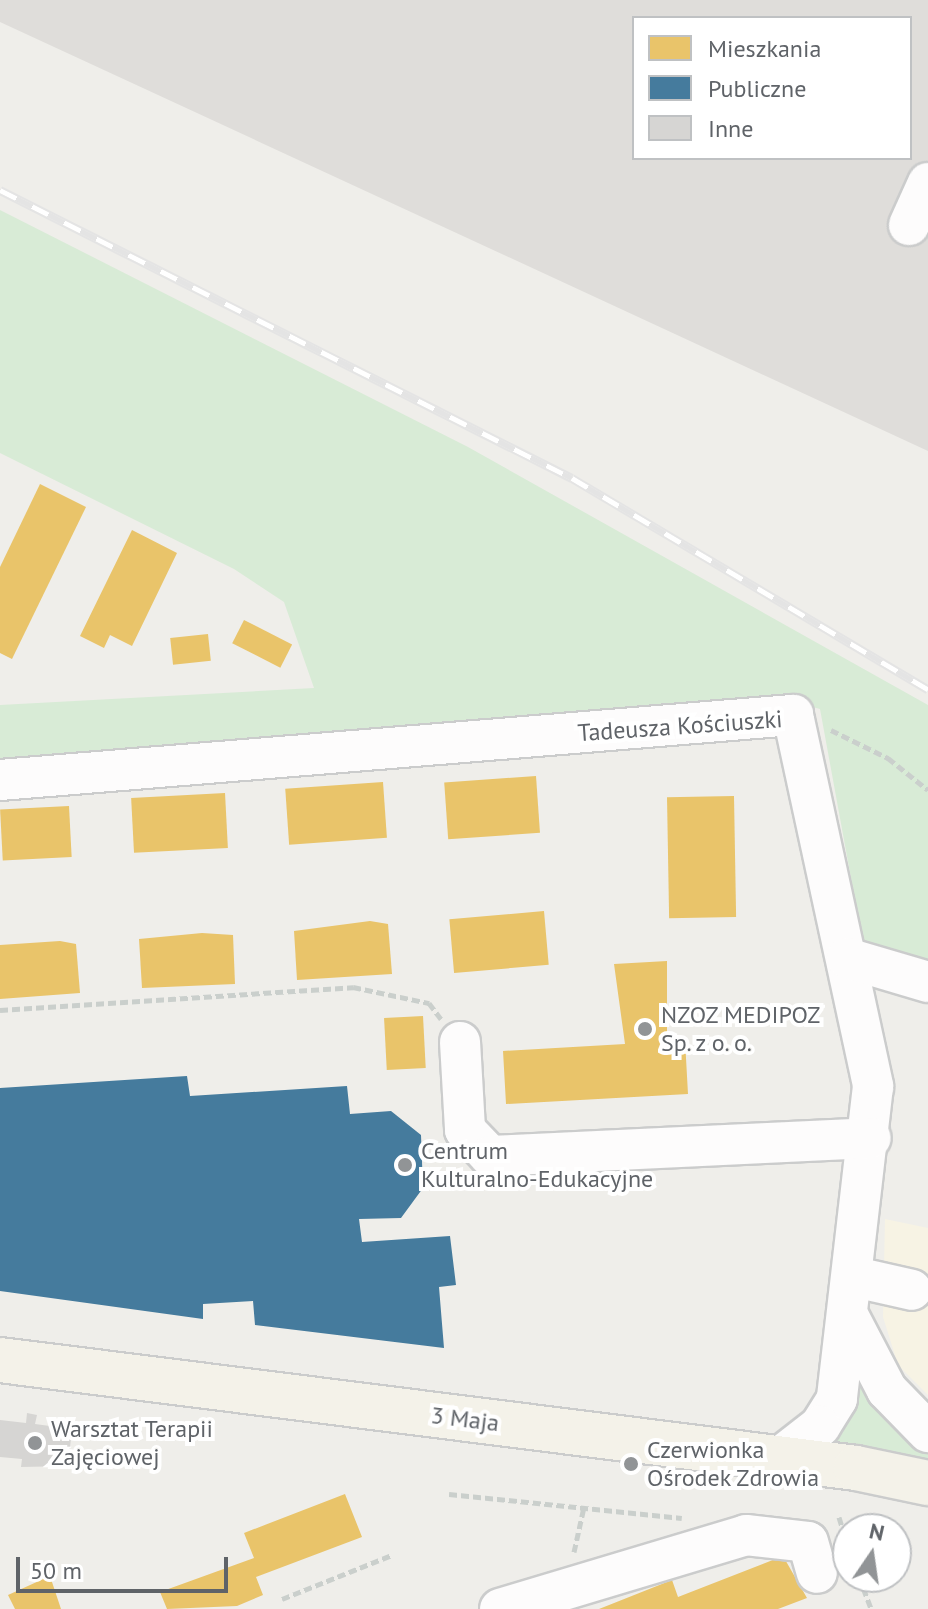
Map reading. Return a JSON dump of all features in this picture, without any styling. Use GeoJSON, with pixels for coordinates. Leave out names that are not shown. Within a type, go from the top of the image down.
{"type":"FeatureCollection","features":[{"type":"Feature","properties":{"kind":"main road","name":"3 Maja"},"geometry":{"type":"LineString","coordinates":[[0,1360],[779,1458],[928,1483]]}},
{"type":"Feature","properties":{"kind":"street"},"geometry":{"type":"LineString","coordinates":[[909,225],[928,183]]}},
{"type":"Feature","properties":{"kind":"street","name":"Tadeusza Kościuszki"},"geometry":{"type":"LineString","coordinates":[[0,780],[793,715],[873,1086],[871,1138],[850,1319],[833,1407],[779,1458]]}},
{"type":"Feature","properties":{"kind":"street"},"geometry":{"type":"LineString","coordinates":[[847,958],[928,982]]}},
{"type":"Feature","properties":{"kind":"street"},"geometry":{"type":"LineString","coordinates":[[460,1042],[465,1130],[490,1156],[871,1138]]}},
{"type":"Feature","properties":{"kind":"street"},"geometry":{"type":"LineString","coordinates":[[855,1277],[912,1290]]}},
{"type":"Feature","properties":{"kind":"street"},"geometry":{"type":"LineString","coordinates":[[850,1319],[881,1382],[928,1432]]}},
{"type":"Feature","properties":{"kind":"street"},"geometry":{"type":"LineString","coordinates":[[500,1609],[561,1586],[746,1535],[808,1542],[817,1573]]}},
{"type":"Feature","properties":{"kind":"path"},"geometry":{"type":"LineString","coordinates":[[793,715],[888,758],[928,790]]}},
{"type":"Feature","properties":{"kind":"path"},"geometry":{"type":"LineString","coordinates":[[0,1010],[353,987],[429,1003],[460,1042]]}},
{"type":"Feature","properties":{"kind":"path"},"geometry":{"type":"LineString","coordinates":[[449,1494],[690,1519]]}},
{"type":"Feature","properties":{"kind":"path"},"geometry":{"type":"LineString","coordinates":[[561,1586],[584,1507]]}},
{"type":"Feature","properties":{"kind":"path"},"geometry":{"type":"LineString","coordinates":[[282,1599],[392,1555]]}},
{"type":"Feature","properties":{"kind":"shaded area"},"geometry":{"type":"Polygon","coordinates":[[[0,0],[928,0],[928,451],[0,22],[0,0]]]}},
{"type":"Feature","properties":{"kind":"shaded area"},"geometry":{"type":"Polygon","coordinates":[[[885,1219],[928,1228],[928,1395],[898,1365],[883,1317],[885,1219]]]}},
{"type":"Feature","properties":{"kind":"green space"},"geometry":{"type":"Polygon","coordinates":[[[0,210],[468,447],[928,705],[928,965],[864,949],[820,709],[780,698],[0,767],[0,705],[314,688],[284,602],[234,569],[0,453],[0,210]]]}},
{"type":"Feature","properties":{"kind":"green space"},"geometry":{"type":"Polygon","coordinates":[[[860,1385],[928,1452],[928,1460],[825,1446],[860,1385]]]}},
{"type":"Feature","properties":{"kind":"building: Mieszkania"},"geometry":{"type":"Polygon","coordinates":[[[40,484],[86,507],[12,659],[0,653],[0,567],[40,484]]]}},
{"type":"Feature","properties":{"kind":"building: Mieszkania"},"geometry":{"type":"Polygon","coordinates":[[[132,530],[177,553],[132,646],[110,635],[104,648],[80,636],[132,530]]]}},
{"type":"Feature","properties":{"kind":"building: Mieszkania"},"geometry":{"type":"Polygon","coordinates":[[[244,620],[292,645],[280,668],[232,643],[244,620]]]}},
{"type":"Feature","properties":{"kind":"building: Mieszkania"},"geometry":{"type":"Polygon","coordinates":[[[208,634],[211,661],[173,665],[170,638],[208,634]]]}},
{"type":"Feature","properties":{"kind":"building: Mieszkania"},"geometry":{"type":"Polygon","coordinates":[[[536,776],[540,833],[448,839],[444,782],[536,776]]]}},
{"type":"Feature","properties":{"kind":"building: Mieszkania"},"geometry":{"type":"Polygon","coordinates":[[[383,782],[387,838],[289,845],[285,789],[383,782]]]}},
{"type":"Feature","properties":{"kind":"building: Mieszkania"},"geometry":{"type":"Polygon","coordinates":[[[225,793],[228,848],[134,853],[131,798],[225,793]]]}},
{"type":"Feature","properties":{"kind":"building: Mieszkania"},"geometry":{"type":"Polygon","coordinates":[[[734,796],[736,917],[669,918],[667,797],[734,796]]]}},
{"type":"Feature","properties":{"kind":"building: Mieszkania"},"geometry":{"type":"Polygon","coordinates":[[[69,806],[72,857],[3,861],[0,810],[69,806]]]}},
{"type":"Feature","properties":{"kind":"building: Mieszkania"},"geometry":{"type":"Polygon","coordinates":[[[544,911],[549,965],[454,973],[449,919],[544,911]]]}},
{"type":"Feature","properties":{"kind":"building: Mieszkania"},"geometry":{"type":"Polygon","coordinates":[[[370,921],[388,924],[392,974],[297,980],[294,931],[370,921]]]}},
{"type":"Feature","properties":{"kind":"building: Mieszkania"},"geometry":{"type":"Polygon","coordinates":[[[202,933],[233,935],[235,984],[142,988],[139,939],[202,933]]]}},
{"type":"Feature","properties":{"kind":"building: Mieszkania"},"geometry":{"type":"Polygon","coordinates":[[[60,941],[76,944],[80,993],[0,999],[0,945],[60,941]]]}},
{"type":"Feature","properties":{"kind":"building: Mieszkania","name":"NZOZ MEDIPOZ Sp. z o. o."},"geometry":{"type":"Polygon","coordinates":[[[667,961],[667,1040],[685,1040],[688,1094],[506,1104],[503,1051],[625,1044],[614,964],[667,961]]]}},
{"type":"Feature","properties":{"kind":"building: Mieszkania"},"geometry":{"type":"Polygon","coordinates":[[[423,1016],[426,1068],[387,1070],[384,1018],[423,1016]]]}},
{"type":"Feature","properties":{"kind":"building: Mieszkania"},"geometry":{"type":"Polygon","coordinates":[[[345,1494],[362,1537],[256,1577],[263,1595],[237,1606],[167,1609],[160,1592],[254,1558],[244,1533],[345,1494]]]}},
{"type":"Feature","properties":{"kind":"building: Mieszkania"},"geometry":{"type":"Polygon","coordinates":[[[783,1556],[807,1598],[778,1609],[599,1609],[672,1580],[678,1597],[783,1556]]]}},
{"type":"Feature","properties":{"kind":"building: Mieszkania"},"geometry":{"type":"Polygon","coordinates":[[[50,1576],[61,1609],[15,1609],[8,1595],[50,1576]]]}},
{"type":"Feature","properties":{"kind":"building: Publiczne"},"geometry":{"type":"Polygon","coordinates":[[[187,1076],[190,1096],[347,1086],[350,1114],[391,1111],[421,1135],[423,1188],[401,1218],[359,1219],[362,1242],[450,1236],[456,1285],[439,1287],[444,1348],[255,1325],[253,1301],[203,1304],[203,1319],[0,1291],[0,1088],[187,1076]]]}},
{"type":"Feature","properties":{"kind":"building: Inne","name":"Warsztat Terapii Zajęciowej"},"geometry":{"type":"Polygon","coordinates":[[[27,1413],[37,1415],[35,1424],[72,1429],[68,1466],[21,1467],[22,1459],[0,1457],[0,1420],[26,1423],[27,1413]]]}},
{"type":"Feature","properties":{"kind":"railway"},"geometry":{"type":"LineString","coordinates":[[0,190],[572,478],[928,689]]}},
{"type":"Feature","properties":{"kind":"place","name":"NZOZ MEDIPOZ Sp. z o. o."},"geometry":{"type":"Point","coordinates":[645,1029]}},
{"type":"Feature","properties":{"kind":"place","name":"Centrum Kulturalno-Edukacyjne"},"geometry":{"type":"Point","coordinates":[405,1165]}},
{"type":"Feature","properties":{"kind":"place","name":"Warsztat Terapii Zajęciowej"},"geometry":{"type":"Point","coordinates":[35,1443]}},
{"type":"Feature","properties":{"kind":"place","name":"Czerwionka Ośrodek Zdrowia"},"geometry":{"type":"Point","coordinates":[631,1464]}}]}
